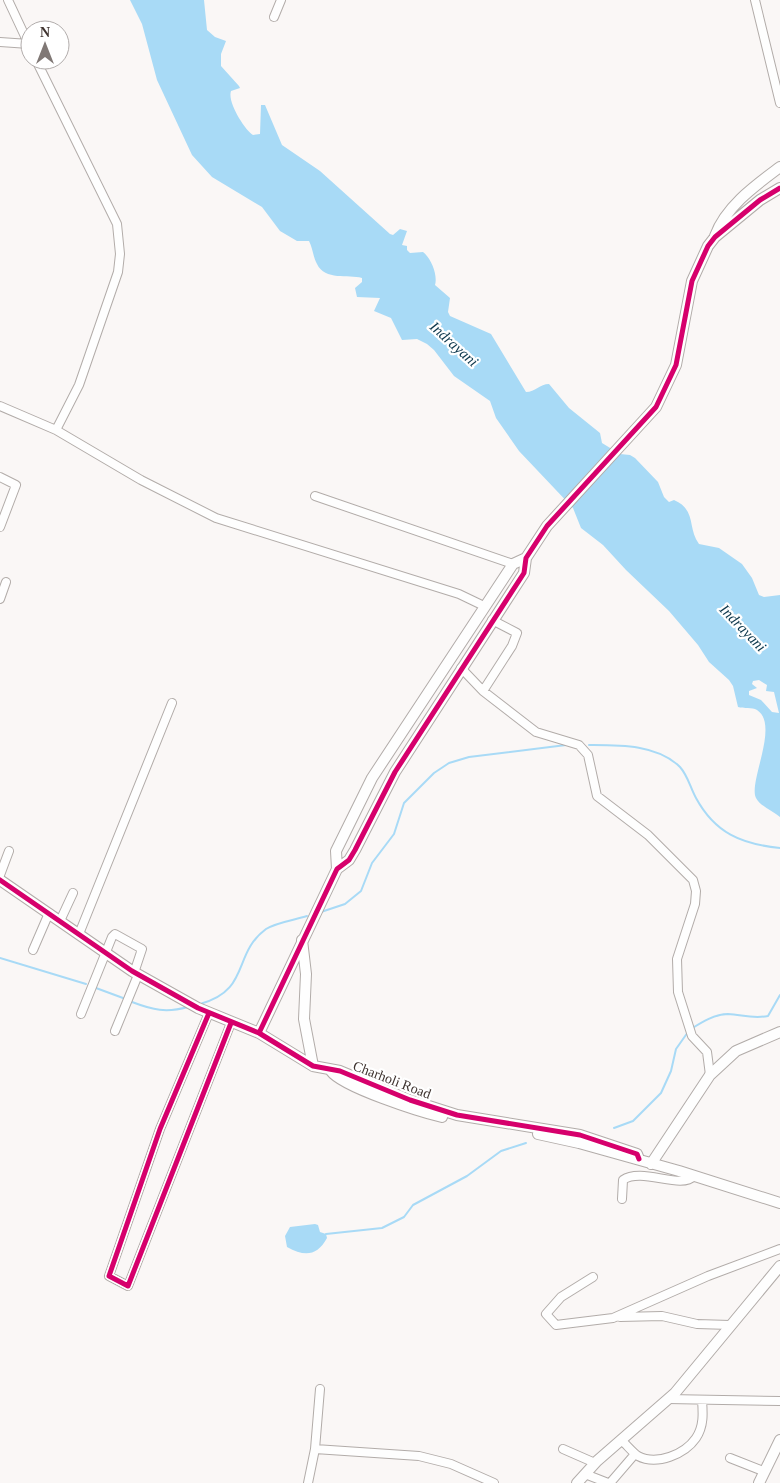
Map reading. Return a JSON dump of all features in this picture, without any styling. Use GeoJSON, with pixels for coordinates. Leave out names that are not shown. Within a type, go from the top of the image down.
{"type":"FeatureCollection","features":[{"type":"Feature","properties":{"kind":"street"},"geometry":{"type":"LineString","coordinates":[[8,0],[20,26]]}},
{"type":"Feature","properties":{"kind":"street"},"geometry":{"type":"LineString","coordinates":[[274,17],[281,0]]}},
{"type":"Feature","properties":{"kind":"street"},"geometry":{"type":"LineString","coordinates":[[755,0],[776,68],[780,103]]}},
{"type":"Feature","properties":{"kind":"street"},"geometry":{"type":"LineString","coordinates":[[0,42],[20,44]]}},
{"type":"Feature","properties":{"kind":"street"},"geometry":{"type":"LineString","coordinates":[[41,70],[111,210],[119,236],[118,272],[113,292],[79,385],[56,430]]}},
{"type":"Feature","properties":{"kind":"street"},"geometry":{"type":"LineString","coordinates":[[259,1033],[337,869],[349,860],[395,772],[460,668],[524,573],[526,558],[547,526],[656,408],[676,365],[692,281],[700,261],[724,218],[737,203],[780,167]]}},
{"type":"Feature","properties":{"kind":"street"},"geometry":{"type":"LineString","coordinates":[[715,237],[760,200],[780,188]]}},
{"type":"Feature","properties":{"kind":"street"},"geometry":{"type":"LineString","coordinates":[[0,406],[56,430],[141,480],[216,518],[459,594],[484,606]]}},
{"type":"Feature","properties":{"kind":"street"},"geometry":{"type":"LineString","coordinates":[[0,477],[16,485],[0,526]]}},
{"type":"Feature","properties":{"kind":"street"},"geometry":{"type":"LineString","coordinates":[[315,496],[513,564]]}},
{"type":"Feature","properties":{"kind":"street"},"geometry":{"type":"LineString","coordinates":[[337,869],[336,851],[372,778],[513,564],[526,558]]}},
{"type":"Feature","properties":{"kind":"street"},"geometry":{"type":"LineString","coordinates":[[0,599],[6,582]]}},
{"type":"Feature","properties":{"kind":"street"},"geometry":{"type":"LineString","coordinates":[[483,690],[512,646],[517,633],[492,620]]}},
{"type":"Feature","properties":{"kind":"street"},"geometry":{"type":"LineString","coordinates":[[460,668],[483,690],[536,732],[579,745],[584,749],[588,755],[597,796],[648,834],[693,880],[696,891],[695,904],[677,959],[678,992],[692,1036],[707,1052],[710,1075]]}},
{"type":"Feature","properties":{"kind":"street"},"geometry":{"type":"LineString","coordinates":[[78,934],[172,703]]}},
{"type":"Feature","properties":{"kind":"street"},"geometry":{"type":"LineString","coordinates":[[0,876],[9,851]]}},
{"type":"Feature","properties":{"kind":"street","name":"Charholi Road"},"geometry":{"type":"LineString","coordinates":[[0,880],[136,974],[193,1006],[259,1033],[313,1066],[331,1071],[340,1071],[440,1110],[500,1125],[547,1128],[601,1141],[636,1154],[639,1160],[780,1204]]}},
{"type":"Feature","properties":{"kind":"street"},"geometry":{"type":"LineString","coordinates":[[60,921],[73,893]]}},
{"type":"Feature","properties":{"kind":"street"},"geometry":{"type":"LineString","coordinates":[[33,950],[49,914]]}},
{"type":"Feature","properties":{"kind":"street"},"geometry":{"type":"LineString","coordinates":[[81,1014],[105,953],[115,934],[139,947],[142,953],[115,1031]]}},
{"type":"Feature","properties":{"kind":"street"},"geometry":{"type":"LineString","coordinates":[[302,940],[305,964],[304,1019],[313,1066]]}},
{"type":"Feature","properties":{"kind":"street"},"geometry":{"type":"LineString","coordinates":[[209,1013],[160,1128],[109,1276],[128,1286],[231,1023]]}},
{"type":"Feature","properties":{"kind":"street"},"geometry":{"type":"LineString","coordinates":[[651,1164],[710,1075],[736,1051],[780,1032]]}},
{"type":"Feature","properties":{"kind":"street"},"geometry":{"type":"LineString","coordinates":[[622,1199],[622,1180],[629,1176],[686,1180],[694,1176]]}},
{"type":"Feature","properties":{"kind":"street"},"geometry":{"type":"LineString","coordinates":[[613,1318],[708,1276],[780,1249]]}},
{"type":"Feature","properties":{"kind":"street"},"geometry":{"type":"LineString","coordinates":[[578,1483],[595,1463],[668,1399],[780,1266]]}},
{"type":"Feature","properties":{"kind":"street"},"geometry":{"type":"LineString","coordinates":[[593,1277],[561,1297],[546,1314],[556,1325],[613,1318],[662,1316],[697,1324],[730,1325]]}},
{"type":"Feature","properties":{"kind":"street"},"geometry":{"type":"LineString","coordinates":[[308,1483],[315,1449],[320,1389]]}},
{"type":"Feature","properties":{"kind":"street"},"geometry":{"type":"LineString","coordinates":[[668,1399],[780,1401]]}},
{"type":"Feature","properties":{"kind":"street"},"geometry":{"type":"LineString","coordinates":[[621,1440],[636,1454],[654,1460],[681,1452],[696,1438],[703,1422],[702,1400]]}},
{"type":"Feature","properties":{"kind":"street"},"geometry":{"type":"LineString","coordinates":[[759,1483],[780,1440]]}},
{"type":"Feature","properties":{"kind":"street"},"geometry":{"type":"LineString","coordinates":[[315,1449],[418,1456],[451,1464],[494,1483]]}},
{"type":"Feature","properties":{"kind":"street"},"geometry":{"type":"LineString","coordinates":[[563,1449],[595,1463]]}},
{"type":"Feature","properties":{"kind":"street"},"geometry":{"type":"LineString","coordinates":[[585,1474],[609,1483],[636,1454]]}},
{"type":"Feature","properties":{"kind":"street"},"geometry":{"type":"LineString","coordinates":[[730,1458],[763,1472]]}},
{"type":"Feature","properties":{"kind":"water","name":"Indrayani"},"geometry":{"type":"Polygon","coordinates":[[[130,0],[204,0],[207,30],[215,37],[226,41],[221,54],[221,66],[240,88],[231,91],[230,96],[241,122],[250,132],[253,135],[260,134],[261,105],[265,105],[282,145],[320,171],[390,234],[393,235],[400,229],[407,231],[402,245],[407,246],[407,250],[410,253],[423,252],[429,258],[435,272],[435,285],[450,298],[448,312],[450,316],[491,334],[526,392],[549,384],[569,408],[600,433],[602,443],[620,454],[630,455],[635,458],[658,482],[664,497],[669,502],[674,500],[686,509],[695,538],[699,544],[719,548],[742,564],[752,578],[759,595],[764,597],[780,595],[780,817],[756,798],[756,780],[765,740],[763,717],[755,709],[738,707],[733,686],[729,680],[709,662],[698,645],[669,611],[603,545],[581,528],[573,508],[519,451],[496,418],[490,401],[454,376],[427,344],[417,339],[402,340],[391,318],[374,311],[380,298],[357,297],[355,288],[362,282],[362,278],[325,273],[317,264],[309,241],[297,241],[280,231],[262,207],[212,177],[192,155],[157,80],[142,24],[130,0]],[[759,680],[753,681],[752,684],[757,688],[749,691],[749,695],[761,700],[772,712],[779,713],[774,692],[766,691],[767,685],[759,680]]]}},
{"type":"Feature","properties":{"kind":"water"},"geometry":{"type":"Polygon","coordinates":[[[318,1225],[320,1232],[326,1234],[327,1238],[319,1248],[310,1253],[305,1253],[287,1247],[285,1236],[290,1227],[318,1225]]]}},
{"type":"Feature","properties":{"kind":"waterway"},"geometry":{"type":"LineString","coordinates":[[321,912],[345,904],[361,891],[372,863],[394,834],[404,803],[434,773],[449,763],[469,757],[566,745]]}},
{"type":"Feature","properties":{"kind":"waterway"},"geometry":{"type":"LineString","coordinates":[[589,745],[637,747],[671,759],[683,770],[703,810],[721,828],[741,840],[780,848]]}},
{"type":"Feature","properties":{"kind":"waterway"},"geometry":{"type":"LineString","coordinates":[[200,1004],[216,998],[227,990],[234,981],[255,939],[266,929],[307,916]]}},
{"type":"Feature","properties":{"kind":"waterway"},"geometry":{"type":"LineString","coordinates":[[0,958],[86,984]]}},
{"type":"Feature","properties":{"kind":"waterway"},"geometry":{"type":"LineString","coordinates":[[96,988],[123,998]]}},
{"type":"Feature","properties":{"kind":"waterway"},"geometry":{"type":"LineString","coordinates":[[691,1029],[723,1014],[753,1017],[768,1016],[780,995]]}},
{"type":"Feature","properties":{"kind":"waterway"},"geometry":{"type":"LineString","coordinates":[[132,1002],[160,1010],[188,1007]]}},
{"type":"Feature","properties":{"kind":"waterway"},"geometry":{"type":"LineString","coordinates":[[614,1128],[633,1121],[661,1093],[671,1071],[676,1049],[688,1032]]}},
{"type":"Feature","properties":{"kind":"waterway"},"geometry":{"type":"LineString","coordinates":[[326,1234],[382,1228],[404,1217],[413,1205],[467,1176],[501,1151],[526,1143]]}},
{"type":"Feature","properties":{"kind":"cycle path"},"geometry":{"type":"LineString","coordinates":[[259,1033],[337,869],[349,860],[395,772],[524,573],[526,558],[547,526],[656,407],[676,365],[692,281],[708,246],[715,237],[760,200],[780,188]]}},
{"type":"Feature","properties":{"kind":"cycle path"},"geometry":{"type":"LineString","coordinates":[[0,880],[132,971],[198,1008],[259,1033],[313,1066],[340,1071],[410,1100],[457,1115],[580,1135],[637,1154],[639,1159]]}},
{"type":"Feature","properties":{"kind":"cycle path"},"geometry":{"type":"LineString","coordinates":[[209,1013],[160,1129],[109,1276],[128,1286],[231,1023]]}}]}
